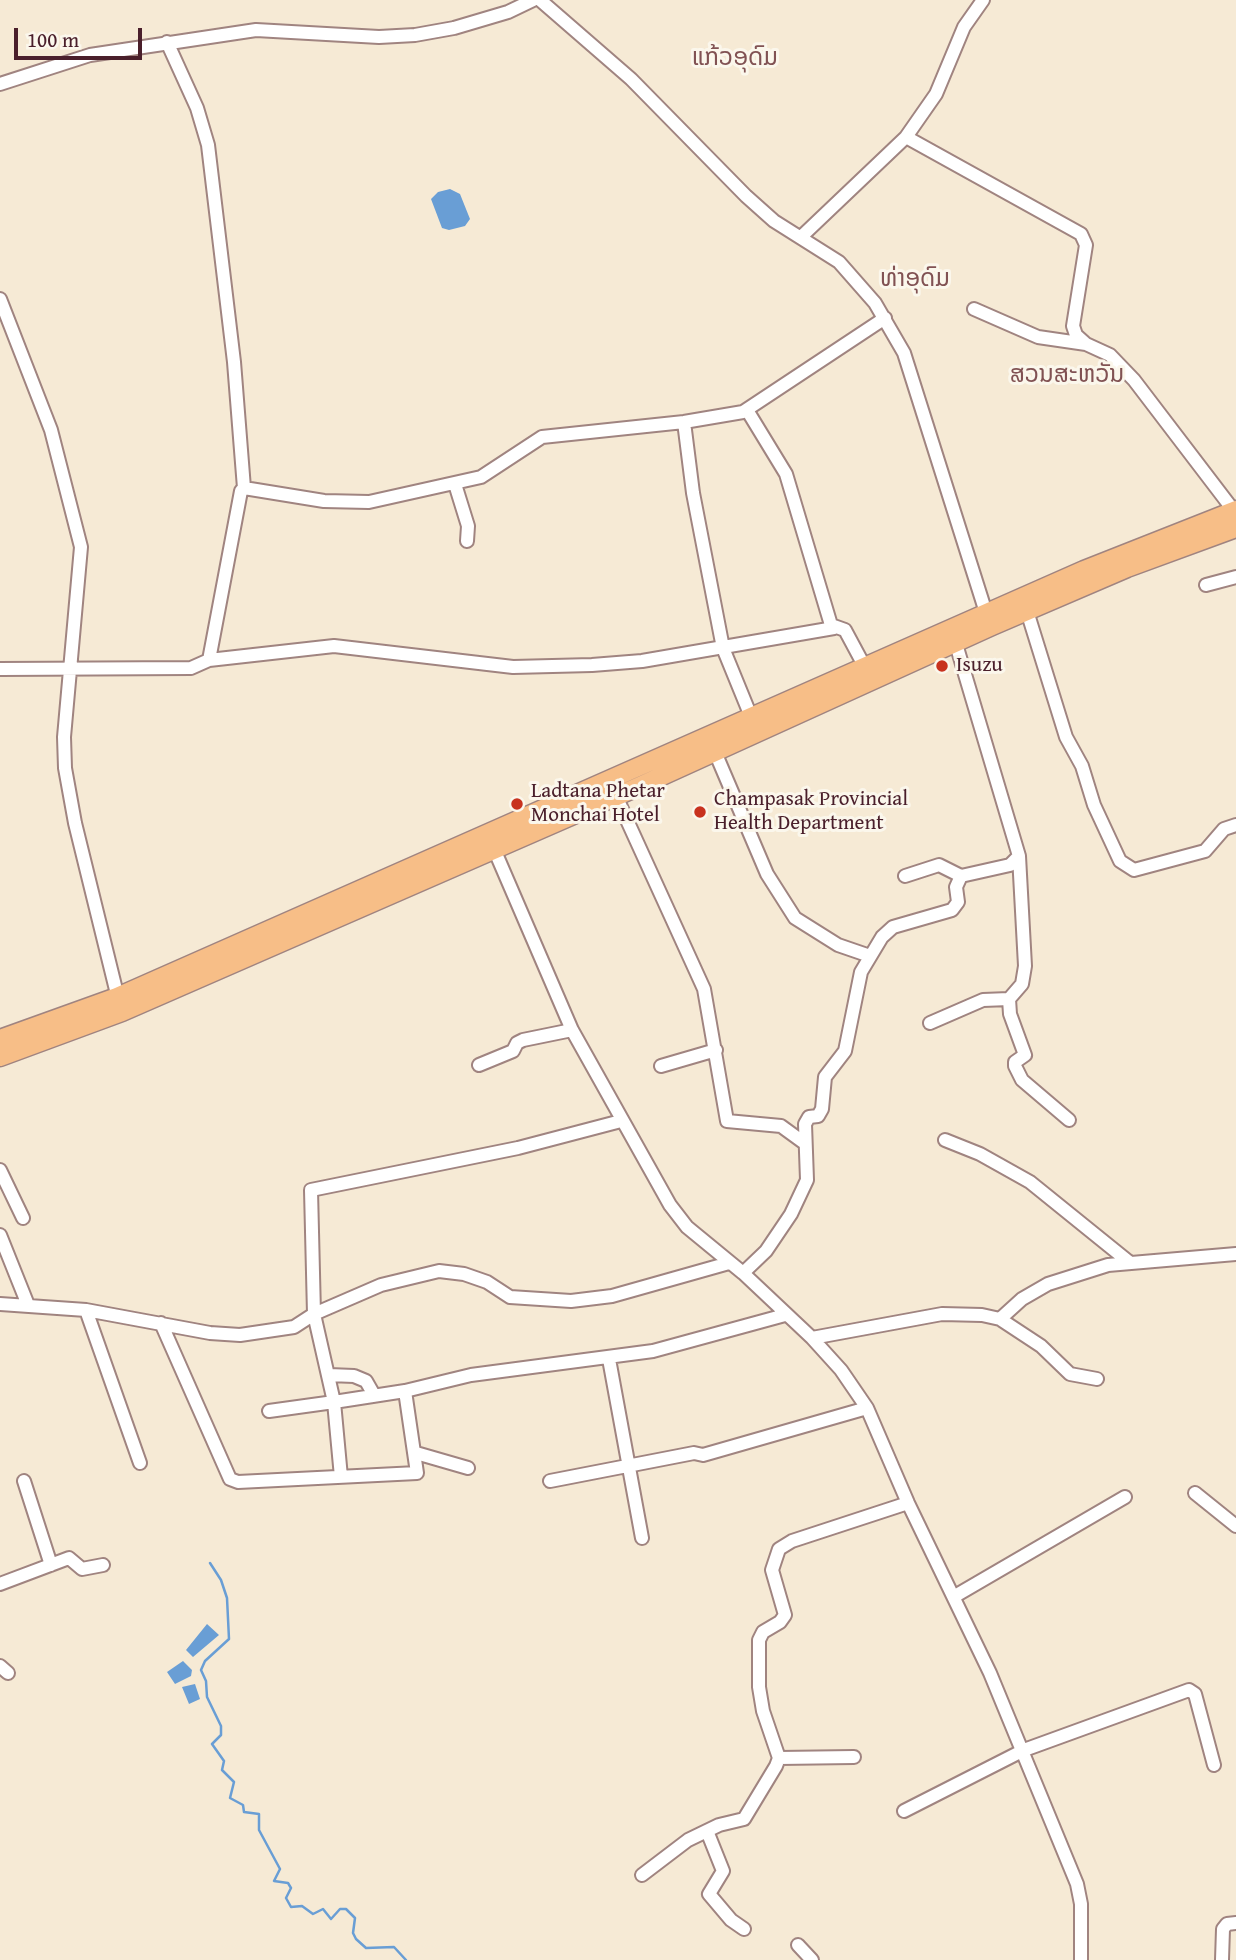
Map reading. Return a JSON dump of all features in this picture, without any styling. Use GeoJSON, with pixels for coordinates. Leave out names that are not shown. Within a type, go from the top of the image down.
{"type":"FeatureCollection","features":[{"type":"Feature","properties":{"kind":"highway"},"geometry":{"type":"LineString","coordinates":[[491,840],[616,796],[715,752],[868,674],[989,620],[1084,570],[1235,516]]}},
{"type":"Feature","properties":{"kind":"highway"},"geometry":{"type":"LineString","coordinates":[[0,1057],[491,840],[752,719],[868,674],[956,644],[989,620],[1027,611],[1127,568],[1235,516]]}},
{"type":"Feature","properties":{"kind":"highway"},"geometry":{"type":"LineString","coordinates":[[0,1039],[119,1004]]}},
{"type":"Feature","properties":{"kind":"street"},"geometry":{"type":"LineString","coordinates":[[0,84],[90,55],[256,30],[379,37],[415,35],[454,28],[508,12],[533,0]]}},
{"type":"Feature","properties":{"kind":"street"},"geometry":{"type":"LineString","coordinates":[[540,0],[631,79],[774,221],[802,236],[839,262],[885,318],[909,366],[989,620]]}},
{"type":"Feature","properties":{"kind":"street"},"geometry":{"type":"LineString","coordinates":[[802,236],[906,137],[936,94],[964,27],[983,0]]}},
{"type":"Feature","properties":{"kind":"street"},"geometry":{"type":"LineString","coordinates":[[167,42],[197,108],[208,145],[235,368],[244,488],[241,491],[209,660]]}},
{"type":"Feature","properties":{"kind":"street"},"geometry":{"type":"LineString","coordinates":[[906,137],[1081,234],[1086,245],[1073,326],[1086,344]]}},
{"type":"Feature","properties":{"kind":"street"},"geometry":{"type":"LineString","coordinates":[[0,299],[51,430],[80,547],[64,737],[65,768],[119,1004]]}},
{"type":"Feature","properties":{"kind":"street"},"geometry":{"type":"LineString","coordinates":[[974,309],[1038,337],[1086,344],[1110,355],[1134,380],[1235,516]]}},
{"type":"Feature","properties":{"kind":"street"},"geometry":{"type":"LineString","coordinates":[[244,488],[350,503],[481,477],[542,437],[684,422],[747,410],[885,318]]}},
{"type":"Feature","properties":{"kind":"street"},"geometry":{"type":"LineString","coordinates":[[747,410],[786,474],[834,628]]}},
{"type":"Feature","properties":{"kind":"street"},"geometry":{"type":"LineString","coordinates":[[684,422],[693,493],[723,648],[752,719]]}},
{"type":"Feature","properties":{"kind":"street"},"geometry":{"type":"LineString","coordinates":[[455,484],[468,526],[467,541]]}},
{"type":"Feature","properties":{"kind":"street"},"geometry":{"type":"LineString","coordinates":[[1206,585],[1236,577]]}},
{"type":"Feature","properties":{"kind":"street"},"geometry":{"type":"LineString","coordinates":[[1027,611],[1066,737],[1082,766],[1094,805],[1121,861],[1134,870],[1205,852],[1224,829],[1236,825]]}},
{"type":"Feature","properties":{"kind":"street"},"geometry":{"type":"LineString","coordinates":[[0,669],[191,668],[209,660],[334,646],[491,665],[560,667],[642,661],[834,628],[845,630],[868,674]]}},
{"type":"Feature","properties":{"kind":"street"},"geometry":{"type":"LineString","coordinates":[[956,644],[1019,856],[1025,966],[1022,984],[1009,999],[1010,1014],[1025,1055],[1015,1062],[1021,1080],[1069,1120]]}},
{"type":"Feature","properties":{"kind":"street"},"geometry":{"type":"LineString","coordinates":[[715,752],[767,874],[795,918],[838,945],[870,956]]}},
{"type":"Feature","properties":{"kind":"street"},"geometry":{"type":"LineString","coordinates":[[616,796],[704,989],[727,1121],[736,1125],[780,1126],[803,1142]]}},
{"type":"Feature","properties":{"kind":"street"},"geometry":{"type":"LineString","coordinates":[[491,840],[572,1030],[670,1205],[687,1227],[743,1273],[812,1338],[841,1370],[867,1408],[908,1503],[955,1596],[1024,1750],[1077,1884],[1082,1904],[1081,1960]]}},
{"type":"Feature","properties":{"kind":"street"},"geometry":{"type":"LineString","coordinates":[[905,876],[939,865],[946,866],[961,876],[1010,865],[1019,856]]}},
{"type":"Feature","properties":{"kind":"street"},"geometry":{"type":"LineString","coordinates":[[743,1273],[766,1251],[791,1214],[807,1180],[808,1163],[803,1142],[805,1124],[810,1117],[818,1116],[822,1109],[825,1077],[845,1051],[861,972],[882,937],[894,928],[952,910],[958,902],[956,887],[961,876]]}},
{"type":"Feature","properties":{"kind":"street"},"geometry":{"type":"LineString","coordinates":[[930,1023],[983,1000],[1009,999]]}},
{"type":"Feature","properties":{"kind":"street"},"geometry":{"type":"LineString","coordinates":[[479,1065],[513,1051],[517,1043],[523,1040],[572,1030]]}},
{"type":"Feature","properties":{"kind":"street"},"geometry":{"type":"LineString","coordinates":[[661,1066],[716,1050]]}},
{"type":"Feature","properties":{"kind":"street"},"geometry":{"type":"LineString","coordinates":[[341,1477],[334,1402],[314,1314],[311,1190],[518,1147],[621,1121]]}},
{"type":"Feature","properties":{"kind":"street"},"geometry":{"type":"LineString","coordinates":[[945,1140],[980,1154],[1030,1182],[1129,1262]]}},
{"type":"Feature","properties":{"kind":"street"},"geometry":{"type":"LineString","coordinates":[[0,1170],[23,1218]]}},
{"type":"Feature","properties":{"kind":"street"},"geometry":{"type":"LineString","coordinates":[[0,1235],[28,1306]]}},
{"type":"Feature","properties":{"kind":"street"},"geometry":{"type":"LineString","coordinates":[[1000,1320],[1022,1299],[1048,1284],[1108,1265],[1236,1254]]}},
{"type":"Feature","properties":{"kind":"street"},"geometry":{"type":"LineString","coordinates":[[0,1304],[86,1310],[210,1333],[240,1335],[294,1327],[314,1314],[381,1285],[439,1271],[464,1273],[487,1282],[510,1297],[571,1301],[612,1296],[729,1263]]}},
{"type":"Feature","properties":{"kind":"street"},"geometry":{"type":"LineString","coordinates":[[86,1310],[140,1463]]}},
{"type":"Feature","properties":{"kind":"street"},"geometry":{"type":"LineString","coordinates":[[812,1338],[942,1314],[982,1315],[1000,1320],[1041,1346],[1070,1374],[1097,1379]]}},
{"type":"Feature","properties":{"kind":"street"},"geometry":{"type":"LineString","coordinates":[[269,1411],[405,1391],[471,1375],[609,1359],[653,1351],[785,1315]]}},
{"type":"Feature","properties":{"kind":"street"},"geometry":{"type":"LineString","coordinates":[[161,1323],[233,1482],[417,1473],[405,1391]]}},
{"type":"Feature","properties":{"kind":"street"},"geometry":{"type":"LineString","coordinates":[[609,1359],[642,1538]]}},
{"type":"Feature","properties":{"kind":"street"},"geometry":{"type":"LineString","coordinates":[[329,1375],[355,1376],[366,1381],[374,1395]]}},
{"type":"Feature","properties":{"kind":"street"},"geometry":{"type":"LineString","coordinates":[[550,1481],[694,1452],[703,1455],[867,1408]]}},
{"type":"Feature","properties":{"kind":"street"},"geometry":{"type":"LineString","coordinates":[[416,1453],[468,1468]]}},
{"type":"Feature","properties":{"kind":"street"},"geometry":{"type":"LineString","coordinates":[[24,1481],[51,1564]]}},
{"type":"Feature","properties":{"kind":"street"},"geometry":{"type":"LineString","coordinates":[[1195,1493],[1236,1526]]}},
{"type":"Feature","properties":{"kind":"street"},"geometry":{"type":"LineString","coordinates":[[955,1596],[1125,1497]]}},
{"type":"Feature","properties":{"kind":"street"},"geometry":{"type":"LineString","coordinates":[[642,1875],[663,1856],[707,1831],[744,1819],[758,1800],[779,1758],[763,1711],[759,1687],[759,1640],[763,1632],[780,1622],[785,1615],[774,1583],[773,1559],[779,1549],[792,1541],[908,1503]]}},
{"type":"Feature","properties":{"kind":"street"},"geometry":{"type":"LineString","coordinates":[[0,1584],[69,1558],[82,1569],[103,1565]]}},
{"type":"Feature","properties":{"kind":"street"},"geometry":{"type":"LineString","coordinates":[[904,1811],[1024,1750],[1189,1690],[1195,1694],[1214,1765]]}},
{"type":"Feature","properties":{"kind":"street"},"geometry":{"type":"LineString","coordinates":[[779,1758],[854,1757]]}},
{"type":"Feature","properties":{"kind":"street"},"geometry":{"type":"LineString","coordinates":[[707,1831],[723,1871],[709,1894],[731,1920],[744,1929]]}},
{"type":"Feature","properties":{"kind":"street"},"geometry":{"type":"LineString","coordinates":[[1222,1960],[1223,1929],[1227,1924],[1236,1923]]}},
{"type":"Feature","properties":{"kind":"street"},"geometry":{"type":"LineString","coordinates":[[797,1945],[812,1960]]}},
{"type":"Feature","properties":{"kind":"water"},"geometry":{"type":"Polygon","coordinates":[[[450,189],[460,194],[470,219],[465,226],[449,230],[442,228],[431,199],[438,192],[450,189]]]}},
{"type":"Feature","properties":{"kind":"water"},"geometry":{"type":"Polygon","coordinates":[[[207,1624],[219,1635],[193,1657],[186,1650],[207,1624]]]}},
{"type":"Feature","properties":{"kind":"water"},"geometry":{"type":"Polygon","coordinates":[[[183,1661],[192,1670],[191,1676],[175,1684],[167,1672],[183,1661]]]}},
{"type":"Feature","properties":{"kind":"water"},"geometry":{"type":"Polygon","coordinates":[[[195,1684],[200,1699],[189,1704],[182,1687],[195,1684]]]}},
{"type":"Feature","properties":{"kind":"waterway"},"geometry":{"type":"LineString","coordinates":[[210,1563],[221,1580],[227,1598],[229,1639],[205,1661],[201,1670],[206,1681],[207,1697],[221,1726],[221,1735],[212,1744],[224,1761],[222,1770],[234,1782],[230,1798],[243,1805],[244,1812],[259,1814],[259,1830],[280,1869],[274,1881],[288,1883],[291,1888],[286,1898],[291,1907],[302,1906],[313,1914],[323,1909],[331,1919],[340,1909],[346,1909],[355,1918],[353,1933],[356,1939],[366,1948],[394,1947],[406,1960]]}},
{"type":"Feature","properties":{"kind":"place","name":"Isuzu"},"geometry":{"type":"Point","coordinates":[942,666]}},
{"type":"Feature","properties":{"kind":"place","name":"Ladtana Phetar Monchai Hotel"},"geometry":{"type":"Point","coordinates":[517,804]}},
{"type":"Feature","properties":{"kind":"place","name":"Champasak Provincial Health Department"},"geometry":{"type":"Point","coordinates":[700,812]}},
{"type":"Feature","properties":{"kind":"district","name":"ແກ້ວອຸດົມ"},"geometry":{"type":"Point","coordinates":[735,59]}},
{"type":"Feature","properties":{"kind":"district","name":"ທ່າອຸດົມ"},"geometry":{"type":"Point","coordinates":[915,280]}},
{"type":"Feature","properties":{"kind":"district","name":"ສວນສະຫວັນ"},"geometry":{"type":"Point","coordinates":[1067,376]}}]}
